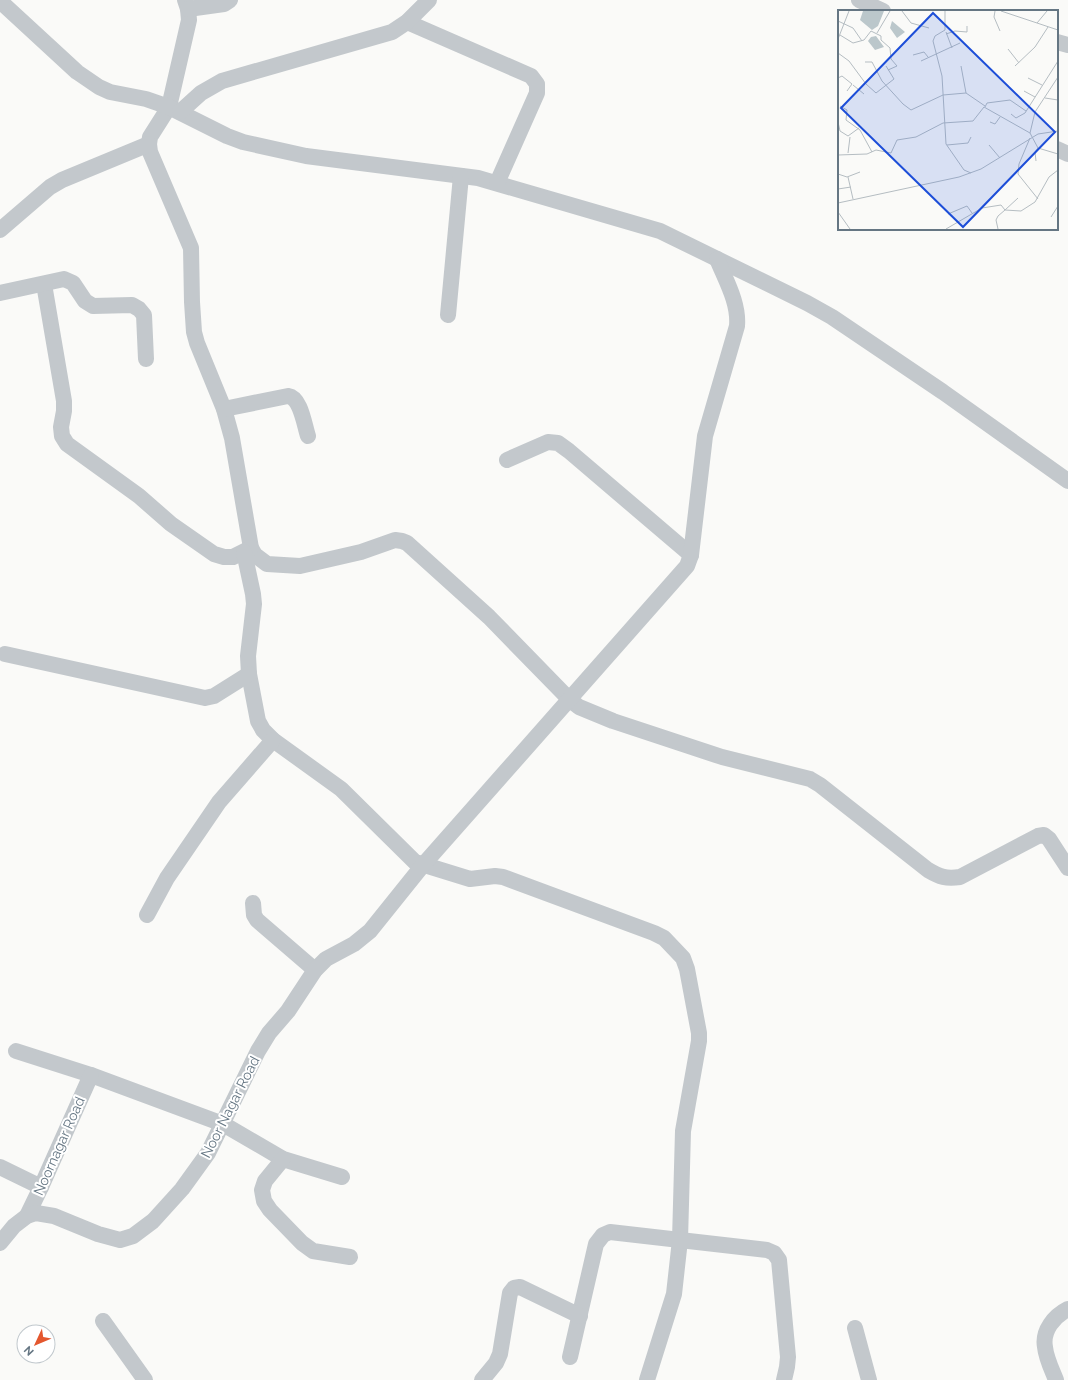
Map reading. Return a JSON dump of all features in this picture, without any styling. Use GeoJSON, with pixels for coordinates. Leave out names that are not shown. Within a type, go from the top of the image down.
{"type":"FeatureCollection","features":[{"type":"Feature","properties":{"kind":"street"},"geometry":{"type":"LineString","coordinates":[[175,109],[189,20],[187,4],[224,4],[230,0]]}},
{"type":"Feature","properties":{"kind":"street"},"geometry":{"type":"LineString","coordinates":[[429,0],[407,22],[392,32],[222,81],[175,109],[150,137],[150,152],[191,248],[194,332],[224,409],[232,438],[254,604],[248,656],[249,674],[258,721],[263,730],[273,740],[341,788],[415,862],[470,879],[495,876],[503,877],[654,933],[664,938],[683,958],[687,969],[699,1033],[699,1041],[683,1131],[680,1240],[674,1294],[647,1380]]}},
{"type":"Feature","properties":{"kind":"street"},"geometry":{"type":"LineString","coordinates":[[859,0],[881,10]]}},
{"type":"Feature","properties":{"kind":"street"},"geometry":{"type":"LineString","coordinates":[[0,1],[77,72],[99,87],[110,92],[146,99],[175,109],[227,136],[243,142],[306,156],[478,178],[660,232],[807,303],[832,317],[943,392],[1068,481]]}},
{"type":"Feature","properties":{"kind":"street"},"geometry":{"type":"LineString","coordinates":[[407,22],[531,76],[537,84],[537,93],[497,183]]}},
{"type":"Feature","properties":{"kind":"street"},"geometry":{"type":"LineString","coordinates":[[1058,42],[1068,45]]}},
{"type":"Feature","properties":{"kind":"street"},"geometry":{"type":"LineString","coordinates":[[0,230],[50,186],[149,144]]}},
{"type":"Feature","properties":{"kind":"street"},"geometry":{"type":"LineString","coordinates":[[1058,149],[1068,154]]}},
{"type":"Feature","properties":{"kind":"street"},"geometry":{"type":"LineString","coordinates":[[448,315],[461,176]]}},
{"type":"Feature","properties":{"kind":"street"},"geometry":{"type":"LineString","coordinates":[[691,555],[705,436],[737,326],[738,315],[735,303],[717,259]]}},
{"type":"Feature","properties":{"kind":"street"},"geometry":{"type":"LineString","coordinates":[[0,293],[64,279],[72,283],[85,301],[93,306],[132,305],[139,309],[144,315],[146,359]]}},
{"type":"Feature","properties":{"kind":"street"},"geometry":{"type":"LineString","coordinates":[[44,284],[64,401],[61,427],[62,436],[67,444],[139,496],[171,524],[214,554],[224,557],[233,557],[248,550]]}},
{"type":"Feature","properties":{"kind":"street"},"geometry":{"type":"LineString","coordinates":[[224,409],[288,396],[293,397],[298,402],[308,436]]}},
{"type":"Feature","properties":{"kind":"street"},"geometry":{"type":"LineString","coordinates":[[507,460],[548,442],[558,443],[691,555]]}},
{"type":"Feature","properties":{"kind":"street"},"geometry":{"type":"LineString","coordinates":[[248,550],[266,564],[300,566],[361,552],[395,540],[402,540],[489,617],[570,700],[579,707],[614,721],[722,757],[810,779],[820,785],[928,870],[939,876],[950,879],[960,876],[1038,836],[1044,835],[1049,839],[1068,868]]}},
{"type":"Feature","properties":{"kind":"street","name":"Noor Nagar Road"},"geometry":{"type":"LineString","coordinates":[[27,1216],[36,1213],[54,1216],[98,1234],[120,1240],[133,1236],[153,1221],[182,1189],[208,1153],[250,1066],[269,1033],[288,1011],[315,970],[326,959],[354,944],[370,931],[423,865],[687,566],[691,555]]}},
{"type":"Feature","properties":{"kind":"street"},"geometry":{"type":"LineString","coordinates":[[5,654],[205,698],[214,696],[249,674]]}},
{"type":"Feature","properties":{"kind":"street"},"geometry":{"type":"LineString","coordinates":[[146,915],[167,878],[219,802],[273,740]]}},
{"type":"Feature","properties":{"kind":"street"},"geometry":{"type":"LineString","coordinates":[[253,903],[254,915],[257,920],[315,970]]}},
{"type":"Feature","properties":{"kind":"street"},"geometry":{"type":"LineString","coordinates":[[16,1051],[90,1075],[223,1124],[284,1160],[342,1177]]}},
{"type":"Feature","properties":{"kind":"street","name":"Noornagar Road"},"geometry":{"type":"LineString","coordinates":[[27,1216],[90,1075]]}},
{"type":"Feature","properties":{"kind":"street"},"geometry":{"type":"LineString","coordinates":[[284,1160],[265,1181],[262,1190],[264,1201],[270,1210],[302,1244],[313,1252],[350,1256]]}},
{"type":"Feature","properties":{"kind":"street"},"geometry":{"type":"LineString","coordinates":[[0,1167],[41,1187]]}},
{"type":"Feature","properties":{"kind":"street"},"geometry":{"type":"LineString","coordinates":[[0,1243],[14,1226],[27,1216]]}},
{"type":"Feature","properties":{"kind":"street"},"geometry":{"type":"LineString","coordinates":[[570,1357],[596,1244],[603,1235],[610,1232],[767,1250],[774,1253],[779,1260],[788,1357],[784,1380]]}},
{"type":"Feature","properties":{"kind":"street"},"geometry":{"type":"LineString","coordinates":[[482,1380],[496,1363],[500,1354],[510,1293],[514,1288],[520,1287],[580,1316]]}},
{"type":"Feature","properties":{"kind":"street"},"geometry":{"type":"LineString","coordinates":[[1056,1380],[1044,1347],[1045,1336],[1050,1324],[1068,1309]]}},
{"type":"Feature","properties":{"kind":"street"},"geometry":{"type":"LineString","coordinates":[[104,1321],[145,1380]]}},
{"type":"Feature","properties":{"kind":"street"},"geometry":{"type":"LineString","coordinates":[[855,1328],[869,1380]]}}]}
